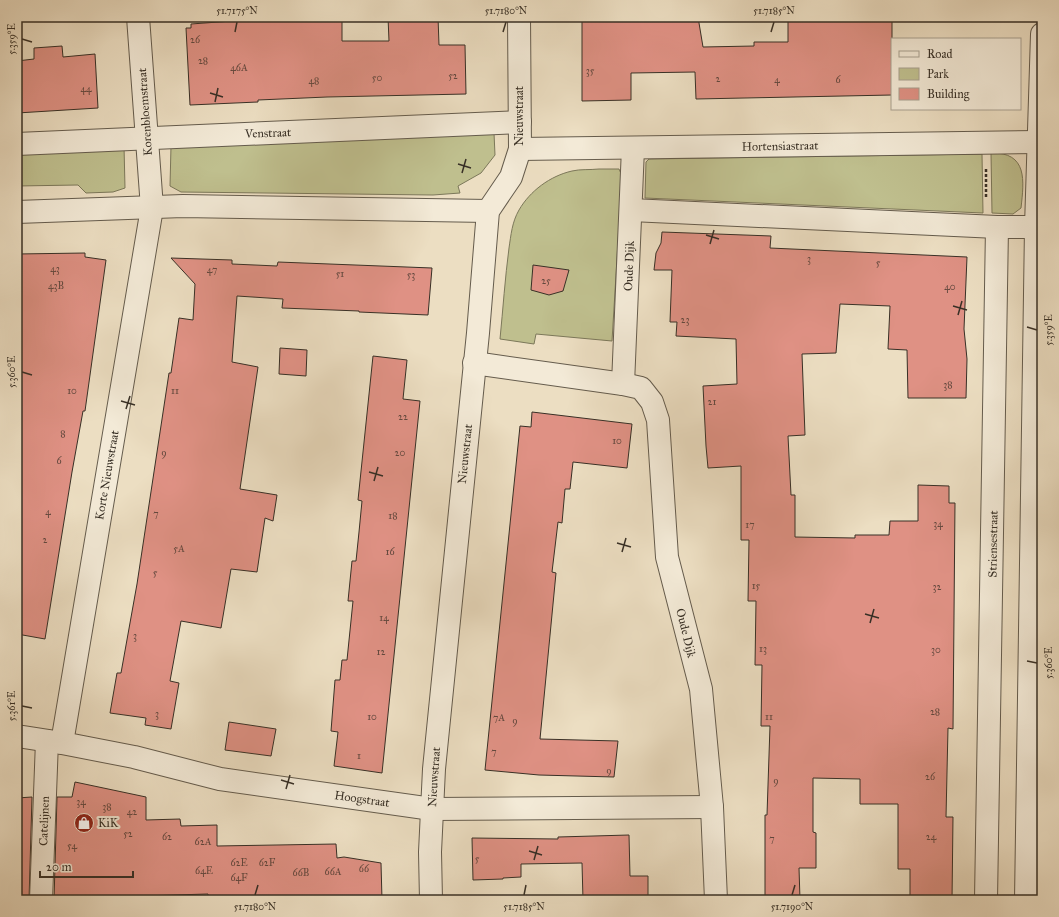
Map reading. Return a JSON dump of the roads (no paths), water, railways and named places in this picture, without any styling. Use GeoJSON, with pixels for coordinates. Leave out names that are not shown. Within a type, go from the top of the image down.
{"type":"FeatureCollection","features":[{"type":"Feature","properties":{"kind":"street","name":"Korenbloemstraat"},"geometry":{"type":"LineString","coordinates":[[138,17],[152,208]]}},
{"type":"Feature","properties":{"kind":"street","name":"Nieuwstraat"},"geometry":{"type":"LineString","coordinates":[[431,900],[430,852],[434,769],[488,211],[511,177],[520,149],[519,17]]}},
{"type":"Feature","properties":{"kind":"street"},"geometry":{"type":"LineString","coordinates":[[1026,900],[1036,227],[1042,34]]}},
{"type":"Feature","properties":{"kind":"street","name":"Venstraat"},"geometry":{"type":"LineString","coordinates":[[17,144],[520,122]]}},
{"type":"Feature","properties":{"kind":"street","name":"Hortensiastraat"},"geometry":{"type":"LineString","coordinates":[[520,149],[1039,142]]}},
{"type":"Feature","properties":{"kind":"street","name":"Oude Dijk"},"geometry":{"type":"LineString","coordinates":[[624,384],[633,148]]}},
{"type":"Feature","properties":{"kind":"street"},"geometry":{"type":"LineString","coordinates":[[17,212],[183,206],[488,211]]}},
{"type":"Feature","properties":{"kind":"street","name":"Korte Nieuwstraat"},"geometry":{"type":"LineString","coordinates":[[54,742],[152,208]]}},
{"type":"Feature","properties":{"kind":"street"},"geometry":{"type":"LineString","coordinates":[[631,210],[992,227],[1036,227]]}},
{"type":"Feature","properties":{"kind":"street","name":"Striensestraat"},"geometry":{"type":"LineString","coordinates":[[986,900],[992,227]]}},
{"type":"Feature","properties":{"kind":"street","name":"Oude Dijk"},"geometry":{"type":"LineString","coordinates":[[474,363],[624,384],[641,388],[652,402],[658,420],[667,556],[701,689],[712,807],[716,900]]}},
{"type":"Feature","properties":{"kind":"street","name":"Hoogstraat"},"geometry":{"type":"LineString","coordinates":[[17,736],[134,757],[220,779],[432,809],[712,807]]}},
{"type":"Feature","properties":{"kind":"street","name":"Catelijnen"},"geometry":{"type":"LineString","coordinates":[[41,900],[54,742]]}},
{"type":"Feature","properties":{"kind":"place","name":"KiK"},"geometry":{"type":"Point","coordinates":[84,823]}}]}
